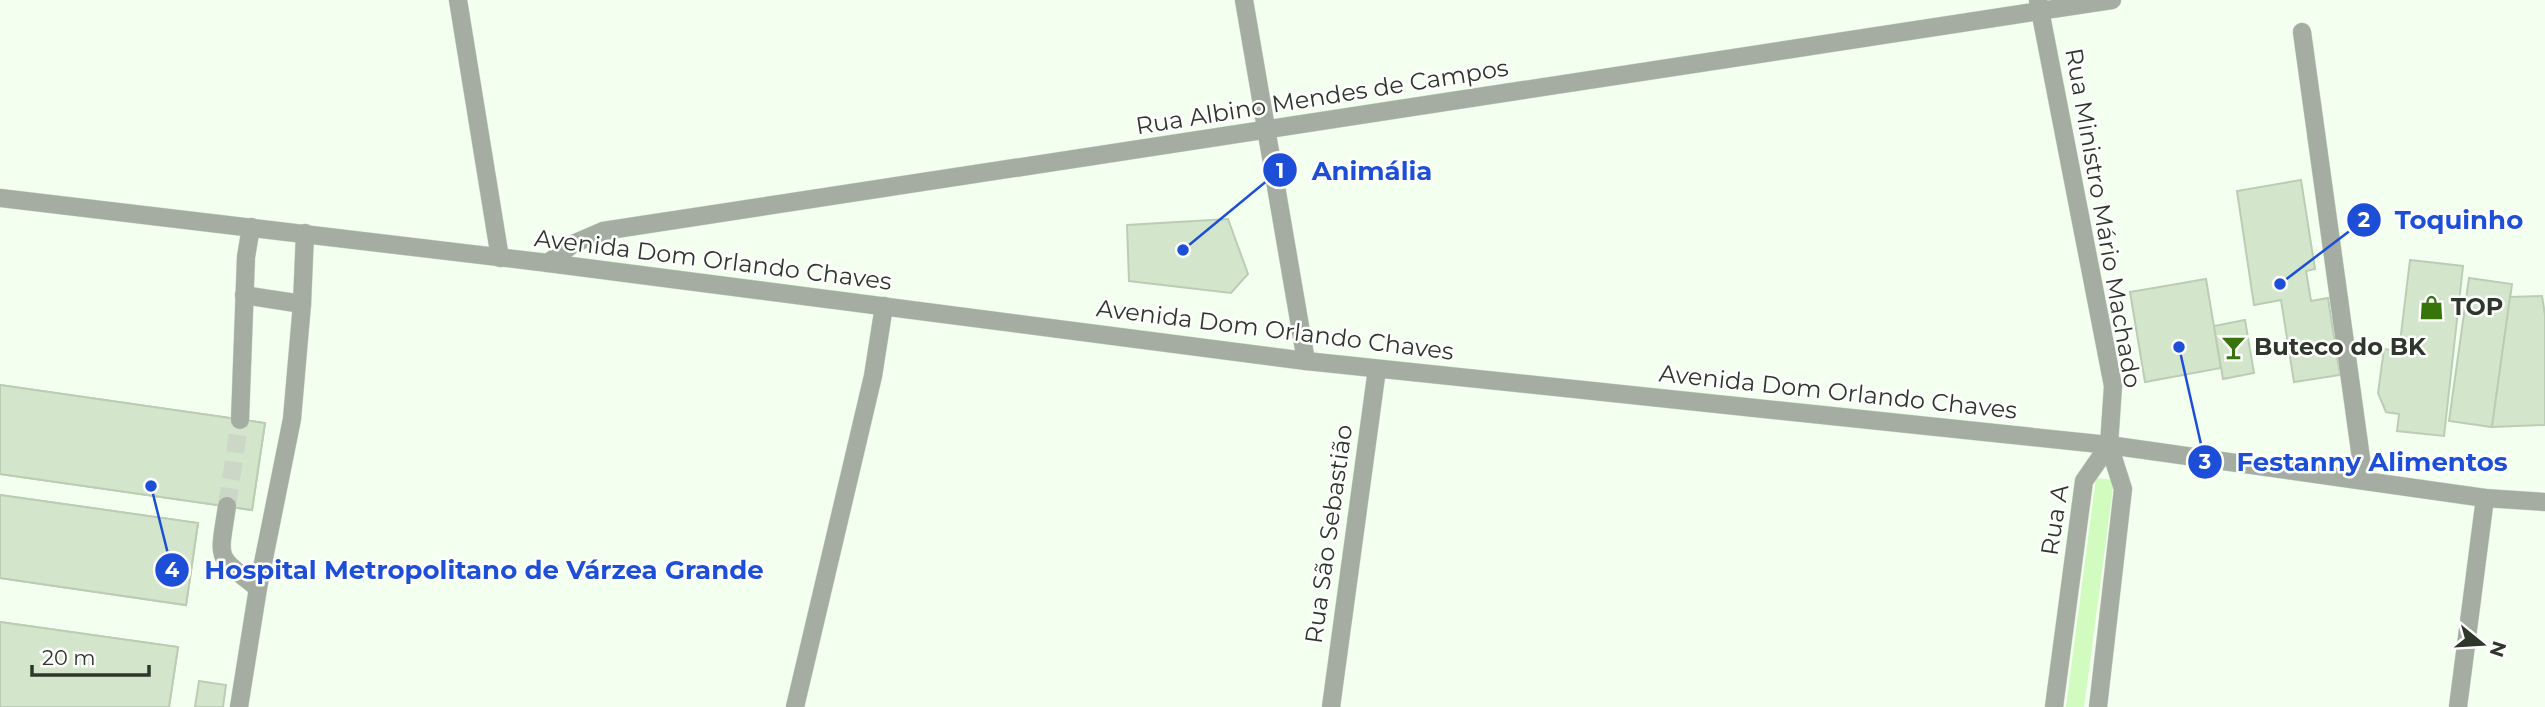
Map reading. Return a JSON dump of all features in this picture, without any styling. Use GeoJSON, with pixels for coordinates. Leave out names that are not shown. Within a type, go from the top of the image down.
{"type":"FeatureCollection","features":[{"type":"Feature","properties":{"kind":"street"},"geometry":{"type":"LineString","coordinates":[[458,0],[500,258]]}},
{"type":"Feature","properties":{"kind":"street"},"geometry":{"type":"LineString","coordinates":[[1244,0],[1306,361]]}},
{"type":"Feature","properties":{"kind":"street","name":"Rua Albino Mendes de Campos"},"geometry":{"type":"LineString","coordinates":[[548,262],[573,244],[603,230],[1267,130],[2039,6],[2112,0]]}},
{"type":"Feature","properties":{"kind":"street","name":"Rua Ministro Mário Machado"},"geometry":{"type":"LineString","coordinates":[[2039,6],[2113,386],[2109,445]]}},
{"type":"Feature","properties":{"kind":"street"},"geometry":{"type":"LineString","coordinates":[[2302,32],[2364,480]]}},
{"type":"Feature","properties":{"kind":"street","name":"Avenida Dom Orlando Chaves"},"geometry":{"type":"LineString","coordinates":[[0,198],[548,262],[1306,361],[2109,445],[2485,498],[2545,502]]}},
{"type":"Feature","properties":{"kind":"street"},"geometry":{"type":"LineString","coordinates":[[240,420],[246,257],[251,227]]}},
{"type":"Feature","properties":{"kind":"street"},"geometry":{"type":"LineString","coordinates":[[239,707],[258,588],[292,419],[305,233]]}},
{"type":"Feature","properties":{"kind":"street"},"geometry":{"type":"LineString","coordinates":[[244,295],[302,304]]}},
{"type":"Feature","properties":{"kind":"street"},"geometry":{"type":"LineString","coordinates":[[795,707],[873,376],[884,306]]}},
{"type":"Feature","properties":{"kind":"street","name":"Rua São Sebastião"},"geometry":{"type":"LineString","coordinates":[[1331,707],[1377,369]]}},
{"type":"Feature","properties":{"kind":"street"},"geometry":{"type":"LineString","coordinates":[[2098,707],[2123,489],[2109,445]]}},
{"type":"Feature","properties":{"kind":"street","name":"Rua A"},"geometry":{"type":"LineString","coordinates":[[2054,707],[2084,481],[2109,445]]}},
{"type":"Feature","properties":{"kind":"street"},"geometry":{"type":"LineString","coordinates":[[2458,707],[2485,498]]}},
{"type":"Feature","properties":{"kind":"street"},"geometry":{"type":"LineString","coordinates":[[227,506],[220,551],[225,563],[258,588]]}},
{"type":"Feature","properties":{"kind":"green space"},"geometry":{"type":"Polygon","coordinates":[[[2096,478],[2114,480],[2084,707],[2066,707],[2096,478]]]}},
{"type":"Feature","properties":{"kind":"building"},"geometry":{"type":"Polygon","coordinates":[[[2301,180],[2315,269],[2306,271],[2311,301],[2328,298],[2340,375],[2294,382],[2281,300],[2254,305],[2237,191],[2301,180]]]}},
{"type":"Feature","properties":{"kind":"building"},"geometry":{"type":"Polygon","coordinates":[[[1228,219],[1248,274],[1231,293],[1129,281],[1127,225],[1228,219]]]}},
{"type":"Feature","properties":{"kind":"building","name":"TOP"},"geometry":{"type":"Polygon","coordinates":[[[2410,260],[2463,266],[2444,436],[2397,431],[2399,414],[2386,412],[2378,393],[2384,349],[2399,351],[2410,260]]]}},
{"type":"Feature","properties":{"kind":"building"},"geometry":{"type":"Polygon","coordinates":[[[2469,278],[2512,284],[2492,427],[2449,421],[2469,278]]]}},
{"type":"Feature","properties":{"kind":"building"},"geometry":{"type":"Polygon","coordinates":[[[2206,279],[2221,368],[2145,382],[2130,292],[2206,279]]]}},
{"type":"Feature","properties":{"kind":"building"},"geometry":{"type":"Polygon","coordinates":[[[2542,296],[2545,315],[2545,425],[2492,427],[2510,297],[2542,296]]]}},
{"type":"Feature","properties":{"kind":"building","name":"Buteco do BK"},"geometry":{"type":"Polygon","coordinates":[[[2245,320],[2254,373],[2223,379],[2214,326],[2245,320]]]}},
{"type":"Feature","properties":{"kind":"building"},"geometry":{"type":"Polygon","coordinates":[[[0,385],[265,423],[252,510],[0,474],[0,385]]]}},
{"type":"Feature","properties":{"kind":"building"},"geometry":{"type":"Polygon","coordinates":[[[0,385],[265,423],[252,510],[0,474],[0,385]]]}},
{"type":"Feature","properties":{"kind":"building"},"geometry":{"type":"Polygon","coordinates":[[[0,495],[198,523],[186,605],[0,578],[0,495]]]}},
{"type":"Feature","properties":{"kind":"building"},"geometry":{"type":"Polygon","coordinates":[[[0,495],[198,523],[186,605],[0,578],[0,495]]]}},
{"type":"Feature","properties":{"kind":"building"},"geometry":{"type":"Polygon","coordinates":[[[0,622],[178,647],[169,707],[0,707],[0,622]]]}},
{"type":"Feature","properties":{"kind":"building"},"geometry":{"type":"Polygon","coordinates":[[[0,622],[178,647],[169,707],[0,707],[0,622]]]}},
{"type":"Feature","properties":{"kind":"building"},"geometry":{"type":"Polygon","coordinates":[[[199,681],[226,685],[223,707],[195,707],[199,681]]]}},
{"type":"Feature","properties":{"kind":"tunnel"},"geometry":{"type":"LineString","coordinates":[[227,506],[240,420]]}},
{"type":"Feature","properties":{"kind":"place","name":"Animália"},"geometry":{"type":"Point","coordinates":[1183,250]}},
{"type":"Feature","properties":{"kind":"place","name":"Toquinho"},"geometry":{"type":"Point","coordinates":[2280,284]}},
{"type":"Feature","properties":{"kind":"place","name":"TOP"},"geometry":{"type":"Point","coordinates":[2431,307]}},
{"type":"Feature","properties":{"kind":"place","name":"Festanny Alimentos"},"geometry":{"type":"Point","coordinates":[2179,347]}},
{"type":"Feature","properties":{"kind":"place","name":"Buteco do BK"},"geometry":{"type":"Point","coordinates":[2234,347]}},
{"type":"Feature","properties":{"kind":"place","name":"Hospital Metropolitano de Várzea Grande"},"geometry":{"type":"Point","coordinates":[151,486]}}]}
